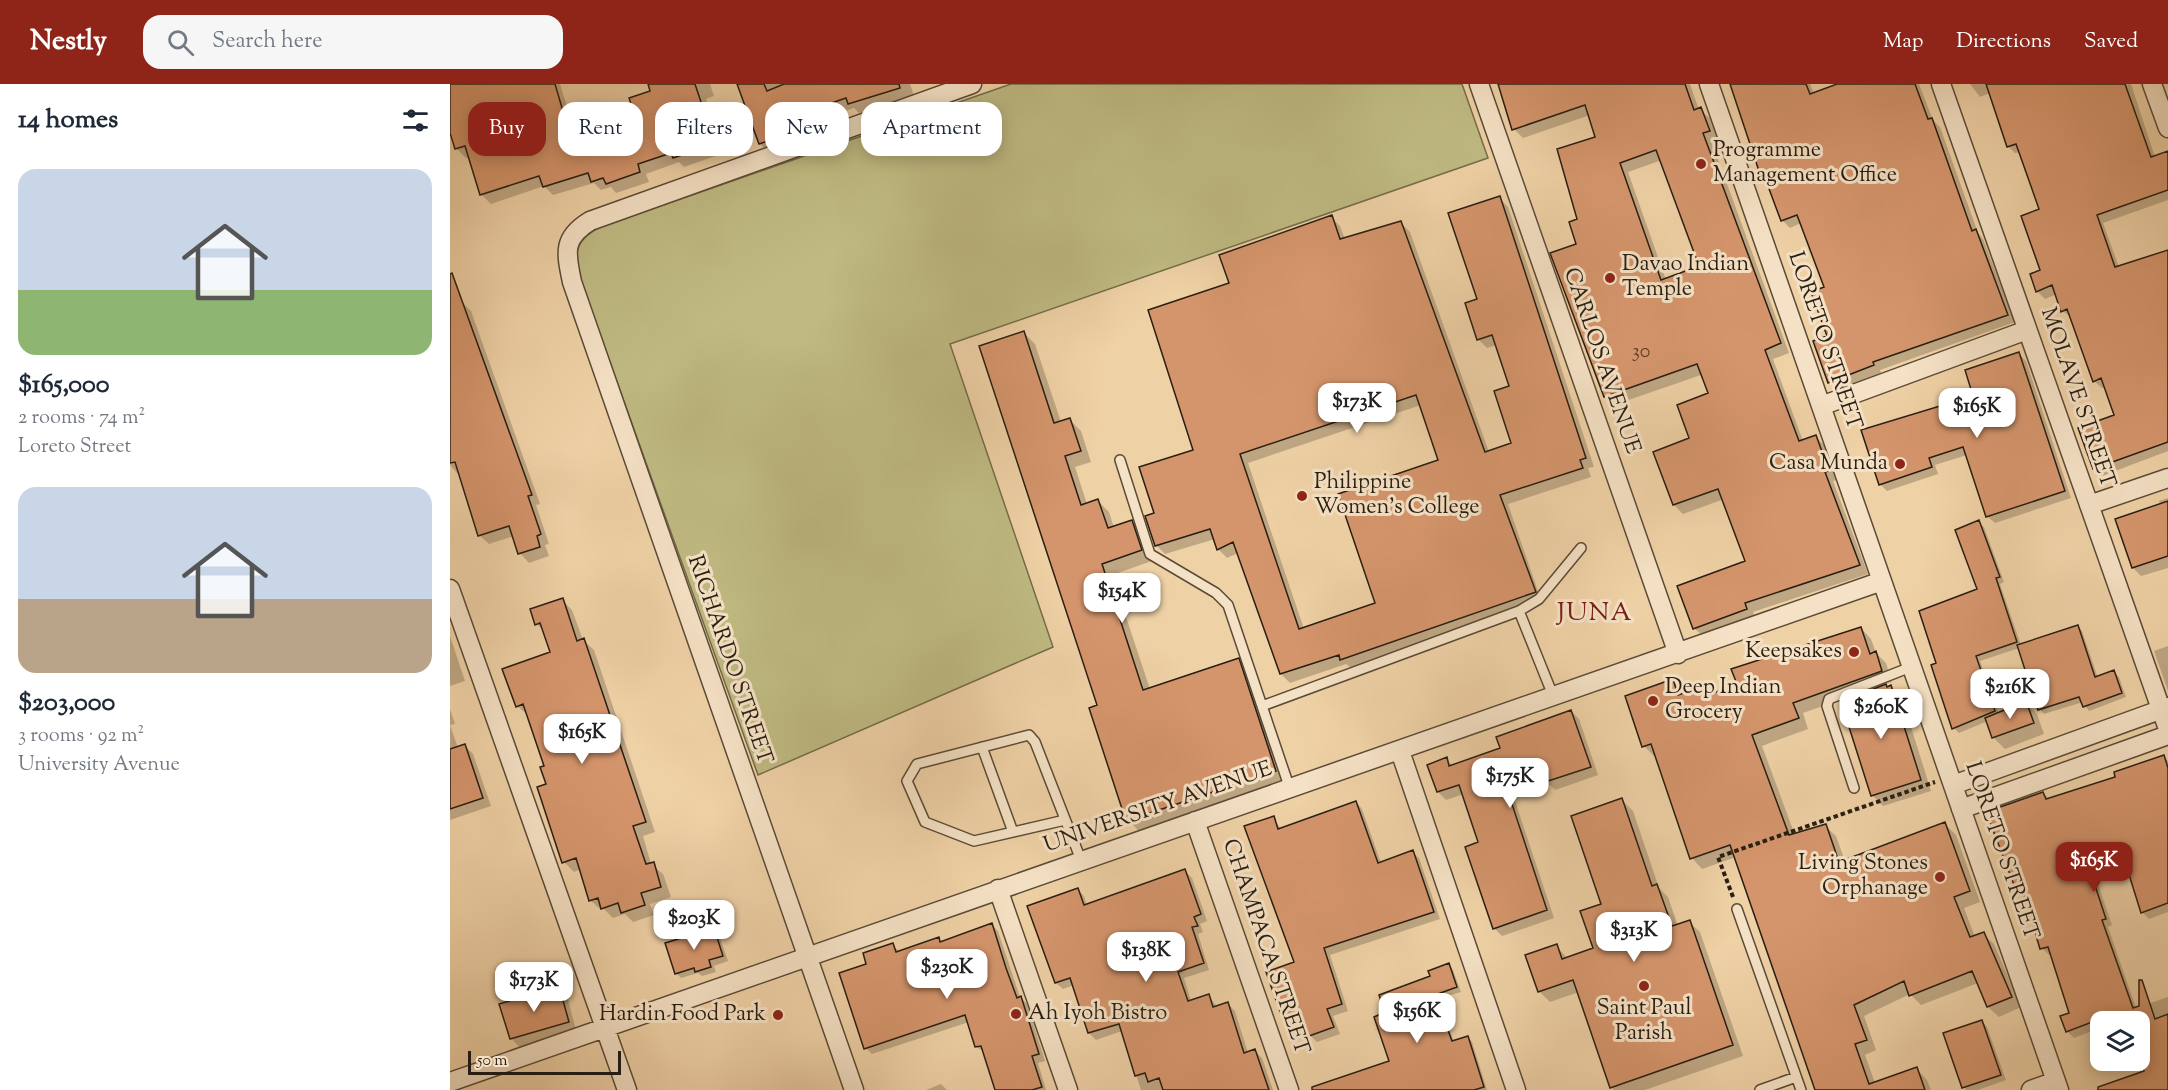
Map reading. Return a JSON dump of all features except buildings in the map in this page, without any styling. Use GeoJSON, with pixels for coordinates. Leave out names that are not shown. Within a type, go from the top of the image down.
{"type":"FeatureCollection","features":[{"type":"Feature","properties":{"kind":"street","name":"RICHARDO STREET"},"geometry":{"type":"LineString","coordinates":[[854,1090],[572,282],[567,260],[568,243],[576,230],[590,221],[972,84]]}},
{"type":"Feature","properties":{"kind":"street","name":"CARLOS AVENUE"},"geometry":{"type":"LineString","coordinates":[[1479,84],[1678,654]]}},
{"type":"Feature","properties":{"kind":"street","name":"LORETO STREET"},"geometry":{"type":"LineString","coordinates":[[1708,84],[2058,1085]]}},
{"type":"Feature","properties":{"kind":"street","name":"MOLAVE STREET"},"geometry":{"type":"LineString","coordinates":[[1941,84],[2089,505],[2165,709],[2168,729]]}},
{"type":"Feature","properties":{"kind":"street"},"geometry":{"type":"LineString","coordinates":[[2152,84],[2168,128]]}},
{"type":"Feature","properties":{"kind":"street"},"geometry":{"type":"LineString","coordinates":[[1821,406],[2027,330]]}},
{"type":"Feature","properties":{"kind":"street"},"geometry":{"type":"LineString","coordinates":[[2089,505],[2168,478]]}},
{"type":"Feature","properties":{"kind":"street","name":"UNIVERSITY AVENUE"},"geometry":{"type":"LineString","coordinates":[[450,1082],[1882,582]]}},
{"type":"Feature","properties":{"kind":"street"},"geometry":{"type":"LineString","coordinates":[[450,589],[627,1090]]}},
{"type":"Feature","properties":{"kind":"street"},"geometry":{"type":"LineString","coordinates":[[1952,781],[2165,709]]}},
{"type":"Feature","properties":{"kind":"street"},"geometry":{"type":"LineString","coordinates":[[1961,809],[2168,735]]}},
{"type":"Feature","properties":{"kind":"street"},"geometry":{"type":"LineString","coordinates":[[1401,751],[1516,1090]]}},
{"type":"Feature","properties":{"kind":"street","name":"CHAMPACA STREET"},"geometry":{"type":"LineString","coordinates":[[1195,820],[1289,1090]]}},
{"type":"Feature","properties":{"kind":"street"},"geometry":{"type":"LineString","coordinates":[[998,889],[1068,1090]]}},
{"type":"Feature","properties":{"kind":"street"},"geometry":{"type":"LineString","coordinates":[[2031,1090],[2058,1085]]}},
{"type":"Feature","properties":{"kind":"lane"},"geometry":{"type":"LineString","coordinates":[[1120,460],[1150,554],[1216,593],[1228,605],[1290,789]]}},
{"type":"Feature","properties":{"kind":"lane"},"geometry":{"type":"LineString","coordinates":[[1262,706],[1519,611],[1539,599],[1581,548]]}},
{"type":"Feature","properties":{"kind":"lane"},"geometry":{"type":"LineString","coordinates":[[1519,611],[1554,698]]}},
{"type":"Feature","properties":{"kind":"lane"},"geometry":{"type":"LineString","coordinates":[[1854,788],[1827,706],[1829,699],[1911,667]]}},
{"type":"Feature","properties":{"kind":"lane"},"geometry":{"type":"LineString","coordinates":[[1065,820],[974,842],[925,822],[907,781],[917,764],[1029,735],[1035,742],[1081,860]]}},
{"type":"Feature","properties":{"kind":"lane"},"geometry":{"type":"LineString","coordinates":[[982,747],[1013,832]]}},
{"type":"Feature","properties":{"kind":"lane"},"geometry":{"type":"LineString","coordinates":[[1737,909],[1801,1090]]}},
{"type":"Feature","properties":{"kind":"lane"},"geometry":{"type":"LineString","coordinates":[[1760,1090],[1796,1077]]}},
{"type":"Feature","properties":{"kind":"path"},"geometry":{"type":"LineString","coordinates":[[1737,909],[1718,857],[1952,781]]}},
{"type":"Feature","properties":{"kind":"shaded area"},"geometry":{"type":"Polygon","coordinates":[[[1011,84],[1462,84],[1488,158],[950,344],[1053,647],[758,775],[579,276],[577,253],[586,236],[600,227],[804,156],[849,156],[849,140],[861,136],[861,156],[1002,156],[1002,102],[959,102],[1011,84]]]}},
{"type":"Feature","properties":{"kind":"place","name":"Programme Management Office"},"geometry":{"type":"Point","coordinates":[1701,164]}},
{"type":"Feature","properties":{"kind":"place","name":"Davao Indian Temple"},"geometry":{"type":"Point","coordinates":[1610,278]}},
{"type":"Feature","properties":{"kind":"place","name":"Casa Munda"},"geometry":{"type":"Point","coordinates":[1900,464]}},
{"type":"Feature","properties":{"kind":"place","name":"Philippine Women's College"},"geometry":{"type":"Point","coordinates":[1302,496]}},
{"type":"Feature","properties":{"kind":"place","name":"Keepsakes"},"geometry":{"type":"Point","coordinates":[1854,652]}},
{"type":"Feature","properties":{"kind":"place","name":"Deep Indian Grocery"},"geometry":{"type":"Point","coordinates":[1653,701]}},
{"type":"Feature","properties":{"kind":"place","name":"Living Stones Orphanage"},"geometry":{"type":"Point","coordinates":[1940,877]}},
{"type":"Feature","properties":{"kind":"place","name":"Saint Paul Parish"},"geometry":{"type":"Point","coordinates":[1644,986]}},
{"type":"Feature","properties":{"kind":"place","name":"Ah Iyoh Bistro"},"geometry":{"type":"Point","coordinates":[1016,1014]}},
{"type":"Feature","properties":{"kind":"place","name":"Hardin Food Park"},"geometry":{"type":"Point","coordinates":[778,1015]}},
{"type":"Feature","properties":{"kind":"district","name":"JUNA"},"geometry":{"type":"Point","coordinates":[1595,613]}}]}
